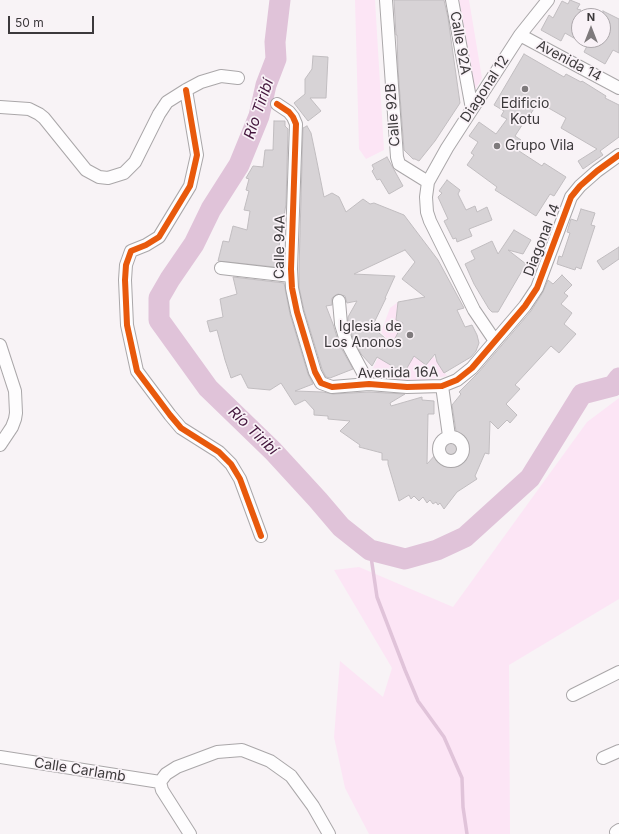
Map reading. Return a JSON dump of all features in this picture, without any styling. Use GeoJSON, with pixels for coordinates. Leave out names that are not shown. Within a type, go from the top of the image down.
{"type":"FeatureCollection","features":[{"type":"Feature","properties":{"kind":"street","name":"Calle 92B"},"geometry":{"type":"LineString","coordinates":[[386,0],[397,156],[400,164],[428,182]]}},
{"type":"Feature","properties":{"kind":"street","name":"Calle 92A"},"geometry":{"type":"LineString","coordinates":[[452,0],[472,110]]}},
{"type":"Feature","properties":{"kind":"street","name":"Diagonal 12"},"geometry":{"type":"LineString","coordinates":[[428,182],[447,148],[520,35],[548,0]]}},
{"type":"Feature","properties":{"kind":"street","name":"Avenida 14"},"geometry":{"type":"LineString","coordinates":[[520,35],[619,88]]}},
{"type":"Feature","properties":{"kind":"street"},"geometry":{"type":"LineString","coordinates":[[0,107],[29,109],[40,114],[86,170],[99,177],[108,178],[124,172],[135,162],[162,108],[167,102],[201,82],[221,76],[238,78]]}},
{"type":"Feature","properties":{"kind":"street"},"geometry":{"type":"LineString","coordinates":[[186,90],[197,155],[190,186],[159,238],[131,251],[126,265],[125,280],[127,325],[137,371],[181,428],[219,452],[231,464],[240,479],[261,536]]}},
{"type":"Feature","properties":{"kind":"street","name":"Calle 94A"},"geometry":{"type":"LineString","coordinates":[[277,104],[289,112],[296,124],[291,276],[292,288],[297,312],[315,372],[321,383],[332,387]]}},
{"type":"Feature","properties":{"kind":"street","name":"Diagonal 14"},"geometry":{"type":"LineString","coordinates":[[495,341],[525,306],[536,288],[571,197],[585,181],[619,155]]}},
{"type":"Feature","properties":{"kind":"street"},"geometry":{"type":"LineString","coordinates":[[428,182],[426,198],[427,212],[430,221],[474,310],[495,341]]}},
{"type":"Feature","properties":{"kind":"street"},"geometry":{"type":"LineString","coordinates":[[220,268],[291,276]]}},
{"type":"Feature","properties":{"kind":"street"},"geometry":{"type":"LineString","coordinates":[[339,301],[341,324],[346,341],[369,384]]}},
{"type":"Feature","properties":{"kind":"street","name":"Avenida 16A"},"geometry":{"type":"LineString","coordinates":[[332,387],[369,384],[407,387],[442,386],[457,380],[472,368],[495,341]]}},
{"type":"Feature","properties":{"kind":"street"},"geometry":{"type":"LineString","coordinates":[[0,345],[15,391],[16,413],[12,427],[0,445]]}},
{"type":"Feature","properties":{"kind":"street"},"geometry":{"type":"LineString","coordinates":[[442,386],[449,436]]}},
{"type":"Feature","properties":{"kind":"street"},"geometry":{"type":"LineString","coordinates":[[573,695],[619,672]]}},
{"type":"Feature","properties":{"kind":"street"},"geometry":{"type":"LineString","coordinates":[[190,834],[162,790],[160,782],[166,774],[177,767],[218,752],[242,750],[270,761],[292,776],[313,806],[329,834]]}},
{"type":"Feature","properties":{"kind":"street"},"geometry":{"type":"LineString","coordinates":[[603,758],[619,751]]}},
{"type":"Feature","properties":{"kind":"street","name":"Calle Carlamb"},"geometry":{"type":"LineString","coordinates":[[0,757],[160,782]]}},
{"type":"Feature","properties":{"kind":"shaded area"},"geometry":{"type":"Polygon","coordinates":[[[355,0],[375,0],[384,150],[366,159],[359,149],[355,0]]]}},
{"type":"Feature","properties":{"kind":"shaded area"},"geometry":{"type":"Polygon","coordinates":[[[459,0],[469,0],[482,78],[475,90],[459,0]]]}},
{"type":"Feature","properties":{"kind":"shaded area"},"geometry":{"type":"Polygon","coordinates":[[[398,302],[396,320],[403,323],[383,360],[404,373],[414,356],[426,365],[433,356],[447,376],[414,382],[394,381],[380,376],[372,370],[387,339],[381,332],[390,308],[398,302]]]}},
{"type":"Feature","properties":{"kind":"shaded area"},"geometry":{"type":"Polygon","coordinates":[[[619,398],[619,599],[509,665],[510,834],[369,834],[345,788],[334,737],[340,661],[383,697],[392,668],[334,570],[359,567],[453,607],[587,422],[619,398]]]}},
{"type":"Feature","properties":{"kind":"building"},"geometry":{"type":"Polygon","coordinates":[[[394,0],[444,0],[448,18],[460,103],[435,141],[419,161],[413,159],[404,150],[394,0]]]}},
{"type":"Feature","properties":{"kind":"building"},"geometry":{"type":"Polygon","coordinates":[[[570,0],[580,4],[578,8],[571,8],[571,36],[565,33],[561,41],[541,30],[549,15],[553,18],[562,1],[568,4],[570,0]]]}},
{"type":"Feature","properties":{"kind":"building"},"geometry":{"type":"Polygon","coordinates":[[[611,15],[619,19],[619,53],[613,50],[605,64],[584,52],[586,48],[611,48],[611,15]]]}},
{"type":"Feature","properties":{"kind":"building"},"geometry":{"type":"Polygon","coordinates":[[[524,54],[564,77],[566,74],[581,82],[582,81],[606,96],[605,98],[619,105],[619,137],[600,151],[603,155],[583,169],[578,161],[597,149],[561,128],[566,118],[538,102],[515,136],[521,140],[516,149],[542,166],[544,163],[566,177],[554,196],[550,194],[536,216],[495,190],[497,187],[467,165],[474,155],[471,153],[478,142],[469,136],[479,122],[496,134],[507,119],[501,116],[504,111],[494,105],[524,54]]]}},
{"type":"Feature","properties":{"kind":"building"},"geometry":{"type":"Polygon","coordinates":[[[313,56],[328,57],[326,98],[310,98],[321,111],[308,121],[294,103],[305,94],[305,79],[312,69],[313,56]]]}},
{"type":"Feature","properties":{"kind":"building"},"geometry":{"type":"Polygon","coordinates":[[[274,121],[285,121],[285,126],[288,129],[286,204],[278,253],[284,255],[284,268],[218,261],[223,241],[229,242],[233,226],[247,230],[250,211],[244,210],[249,191],[246,190],[249,179],[246,178],[253,166],[263,167],[265,150],[273,150],[274,121]]]}},
{"type":"Feature","properties":{"kind":"building"},"geometry":{"type":"Polygon","coordinates":[[[307,126],[311,133],[324,197],[332,193],[339,197],[346,212],[363,199],[370,204],[374,203],[404,215],[438,260],[464,308],[457,310],[465,327],[472,325],[477,335],[479,343],[476,351],[471,357],[444,373],[437,362],[435,354],[426,365],[414,356],[404,373],[377,357],[372,366],[361,354],[348,323],[348,317],[357,301],[347,303],[345,296],[338,294],[332,298],[332,305],[326,306],[339,344],[353,369],[330,378],[326,377],[322,369],[304,310],[299,287],[303,128],[307,126]],[[405,250],[354,274],[395,276],[372,327],[392,344],[403,323],[396,320],[398,302],[425,297],[402,279],[415,262],[405,250]]]}},
{"type":"Feature","properties":{"kind":"building"},"geometry":{"type":"Polygon","coordinates":[[[387,157],[403,186],[389,194],[380,179],[377,180],[372,171],[374,169],[372,165],[387,157]]]}},
{"type":"Feature","properties":{"kind":"building"},"geometry":{"type":"Polygon","coordinates":[[[447,180],[460,190],[458,194],[466,210],[475,206],[477,212],[487,207],[492,220],[469,229],[472,236],[457,242],[456,238],[453,239],[444,221],[448,219],[438,197],[442,193],[439,191],[447,180]]]}},
{"type":"Feature","properties":{"kind":"building"},"geometry":{"type":"Polygon","coordinates":[[[581,209],[595,213],[591,225],[595,226],[581,269],[576,267],[575,270],[557,264],[559,256],[562,257],[570,233],[567,232],[571,219],[577,221],[581,209]]]}},
{"type":"Feature","properties":{"kind":"building"},"geometry":{"type":"Polygon","coordinates":[[[514,230],[531,240],[523,254],[508,250],[526,264],[498,312],[492,312],[474,284],[465,264],[475,259],[471,251],[492,241],[498,254],[514,230]]]}},
{"type":"Feature","properties":{"kind":"building"},"geometry":{"type":"Polygon","coordinates":[[[619,247],[619,259],[603,270],[597,261],[619,247]]]}},
{"type":"Feature","properties":{"kind":"building"},"geometry":{"type":"Polygon","coordinates":[[[562,275],[572,285],[564,293],[568,296],[561,304],[572,313],[564,324],[576,334],[559,353],[551,346],[515,385],[520,389],[506,404],[517,415],[510,423],[507,420],[498,429],[490,421],[489,454],[485,453],[475,476],[477,479],[457,492],[444,509],[440,503],[438,505],[436,502],[433,504],[430,500],[427,503],[423,497],[419,501],[414,496],[411,499],[409,495],[399,501],[388,460],[382,460],[382,453],[359,447],[360,445],[340,431],[350,421],[328,419],[328,416],[314,415],[314,410],[305,400],[295,405],[281,383],[270,390],[248,388],[241,374],[231,378],[217,330],[210,332],[207,321],[223,317],[220,299],[237,294],[233,277],[284,283],[290,314],[308,374],[313,384],[295,391],[323,392],[333,394],[369,392],[405,394],[390,403],[391,406],[422,397],[422,400],[434,401],[434,414],[428,414],[427,464],[446,443],[454,441],[459,443],[452,405],[461,394],[459,392],[478,373],[531,311],[543,292],[548,280],[553,284],[562,275]]]}},
{"type":"Feature","properties":{"kind":"waterway","name":"Río Tiribí"},"geometry":{"type":"LineString","coordinates":[[280,0],[275,42],[276,59],[266,85],[259,116],[239,165],[211,209],[194,244],[159,298],[159,320],[208,388],[273,451],[341,527],[370,550],[405,559],[437,550],[465,537],[530,478],[582,394],[613,386],[619,378]]}},
{"type":"Feature","properties":{"kind":"waterway"},"geometry":{"type":"LineString","coordinates":[[370,550],[377,597],[405,670],[418,701],[444,737],[462,778],[463,807],[467,834]]}},
{"type":"Feature","properties":{"kind":"cycle path"},"geometry":{"type":"LineString","coordinates":[[186,90],[197,155],[190,186],[159,237],[146,245],[131,251],[126,265],[125,280],[127,325],[137,371],[181,428],[219,452],[231,464],[240,479],[261,536]]}},
{"type":"Feature","properties":{"kind":"cycle path"},"geometry":{"type":"LineString","coordinates":[[277,104],[289,112],[296,124],[291,269],[292,288],[297,312],[315,372],[321,383],[332,387],[369,384],[407,387],[442,386],[457,380],[472,368],[525,306],[537,288],[571,197],[580,186],[597,171],[619,155]]}},
{"type":"Feature","properties":{"kind":"place","name":"Edificio Kotu"},"geometry":{"type":"Point","coordinates":[525,89]}},
{"type":"Feature","properties":{"kind":"place","name":"Grupo Vila"},"geometry":{"type":"Point","coordinates":[497,146]}},
{"type":"Feature","properties":{"kind":"place","name":"Iglesia de Los Anonos"},"geometry":{"type":"Point","coordinates":[410,335]}}]}
